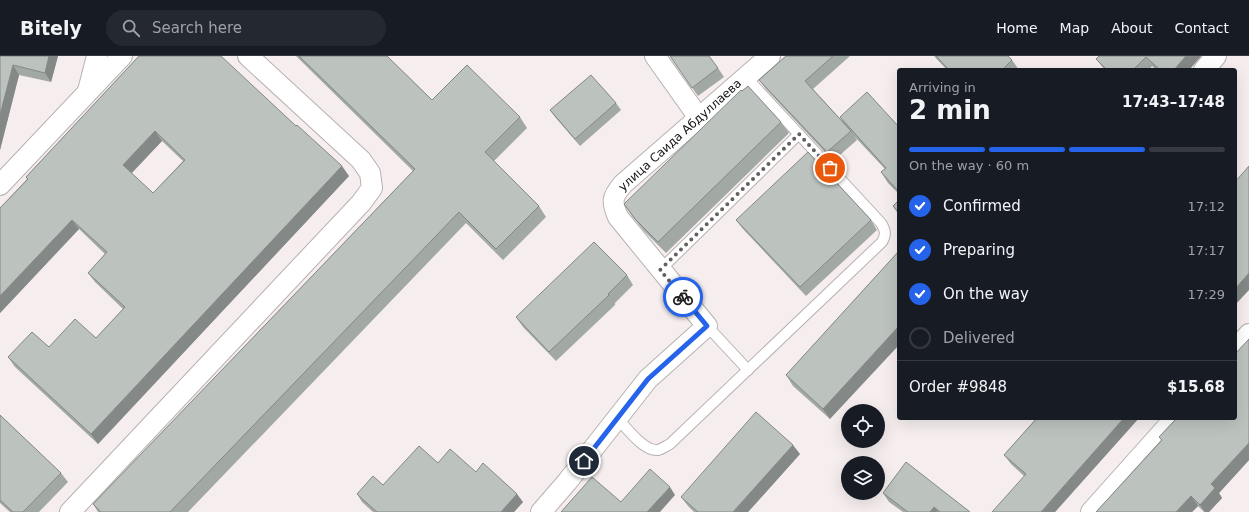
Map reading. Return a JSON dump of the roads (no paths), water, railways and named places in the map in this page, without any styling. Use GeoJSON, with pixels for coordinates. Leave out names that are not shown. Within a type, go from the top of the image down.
{"type":"FeatureCollection","features":[{"type":"Feature","properties":{"kind":"street"},"geometry":{"type":"LineString","coordinates":[[88,93],[97,56]]}},
{"type":"Feature","properties":{"kind":"street"},"geometry":{"type":"LineString","coordinates":[[0,185],[122,56]]}},
{"type":"Feature","properties":{"kind":"street"},"geometry":{"type":"LineString","coordinates":[[70,512],[361,203],[372,188],[370,173],[361,160],[248,56]]}},
{"type":"Feature","properties":{"kind":"street"},"geometry":{"type":"LineString","coordinates":[[655,56],[699,118]]}},
{"type":"Feature","properties":{"kind":"street","name":"улица Саида Абдуллаева"},"geometry":{"type":"LineString","coordinates":[[707,326],[618,217],[613,206],[614,195],[623,184],[770,56]]}},
{"type":"Feature","properties":{"kind":"street"},"geometry":{"type":"LineString","coordinates":[[1206,68],[1216,56]]}},
{"type":"Feature","properties":{"kind":"street"},"geometry":{"type":"LineString","coordinates":[[541,512],[567,482],[648,379],[707,326]]}},
{"type":"Feature","properties":{"kind":"street"},"geometry":{"type":"LineString","coordinates":[[1237,348],[1249,334]]}},
{"type":"Feature","properties":{"kind":"street"},"geometry":{"type":"LineString","coordinates":[[1091,512],[1172,420]]}},
{"type":"Feature","properties":{"kind":"lane"},"geometry":{"type":"LineString","coordinates":[[617,418],[643,446],[651,450],[660,450],[670,444],[882,242],[885,236],[885,230],[882,224],[746,77]]}},
{"type":"Feature","properties":{"kind":"lane"},"geometry":{"type":"LineString","coordinates":[[660,270],[799,134]]}},
{"type":"Feature","properties":{"kind":"lane"},"geometry":{"type":"LineString","coordinates":[[707,326],[748,370]]}}]}
